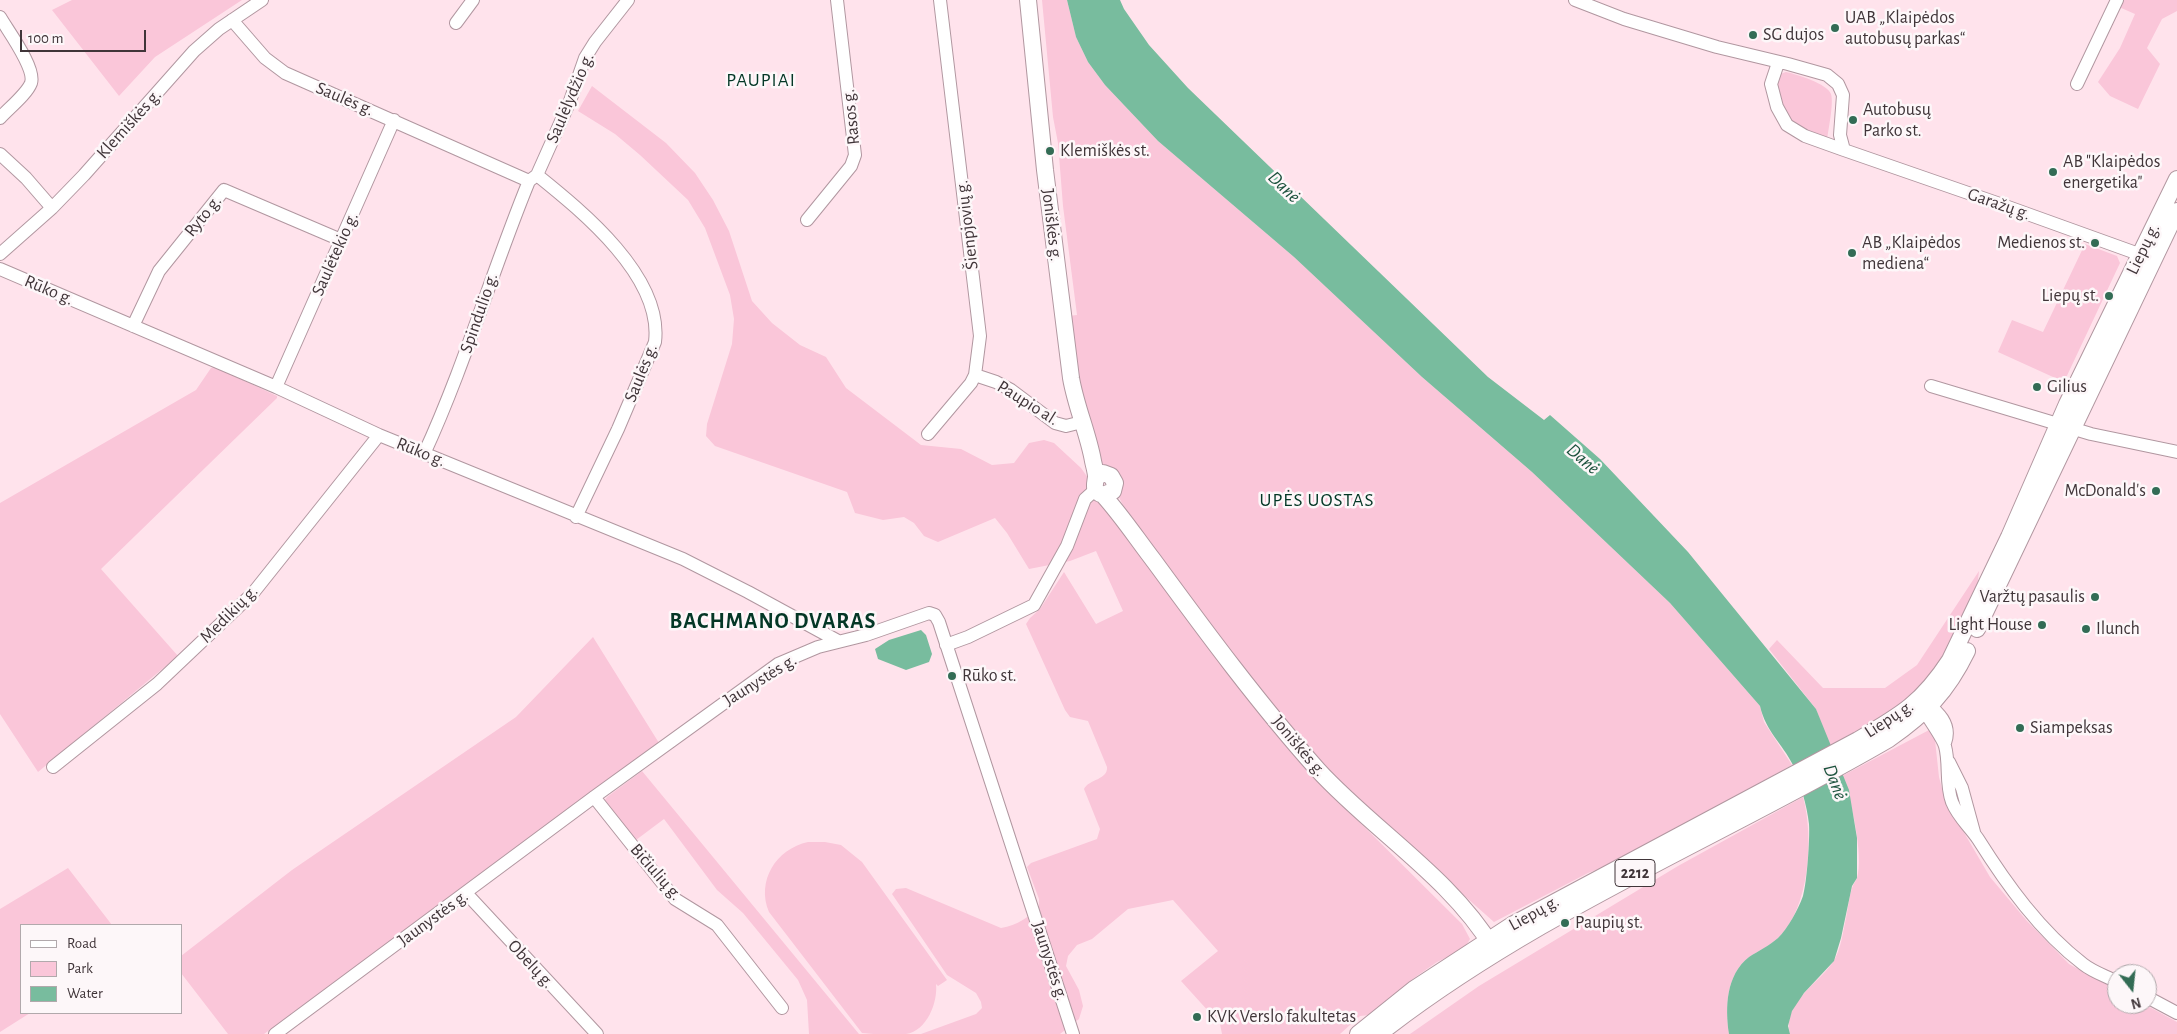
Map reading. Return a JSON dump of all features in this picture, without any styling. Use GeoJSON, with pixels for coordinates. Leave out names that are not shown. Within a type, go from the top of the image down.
{"type":"FeatureCollection","features":[{"type":"Feature","properties":{"kind":"main road","name":"Joniškės g."},"geometry":{"type":"LineString","coordinates":[[1028,0],[1045,170],[1070,369],[1082,422],[1103,485],[1153,560],[1244,680],[1318,770],[1452,896],[1492,946]]}},
{"type":"Feature","properties":{"kind":"main road","name":"Liepų g."},"geometry":{"type":"LineString","coordinates":[[1358,1034],[1414,989],[1492,946],[1624,879],[1774,793],[1861,747],[1903,729],[1923,704],[1948,686],[1960,666],[2065,426],[2147,257],[2177,178]]}},
{"type":"Feature","properties":{"kind":"main road","name":"Liepų g."},"geometry":{"type":"LineString","coordinates":[[2147,257],[2177,211]]}},
{"type":"Feature","properties":{"kind":"main road","name":"Liepų g."},"geometry":{"type":"LineString","coordinates":[[1379,1034],[1447,984],[1492,946]]}},
{"type":"Feature","properties":{"kind":"street","name":"Klemiškės g."},"geometry":{"type":"LineString","coordinates":[[0,254],[52,208],[194,51],[232,20],[262,0]]}},
{"type":"Feature","properties":{"kind":"street"},"geometry":{"type":"LineString","coordinates":[[456,23],[473,0]]}},
{"type":"Feature","properties":{"kind":"street","name":"Saulėlydžio g."},"geometry":{"type":"LineString","coordinates":[[533,178],[570,101],[585,58],[628,0]]}},
{"type":"Feature","properties":{"kind":"street","name":"Rasos g."},"geometry":{"type":"LineString","coordinates":[[808,220],[850,166],[855,155],[837,0]]}},
{"type":"Feature","properties":{"kind":"street","name":"Šienpjovių g."},"geometry":{"type":"LineString","coordinates":[[928,434],[971,383],[975,374],[980,336],[940,0]]}},
{"type":"Feature","properties":{"kind":"street"},"geometry":{"type":"LineString","coordinates":[[1575,0],[1624,19],[1717,47],[1827,75],[1838,84],[1843,94],[1840,135],[1844,150]]}},
{"type":"Feature","properties":{"kind":"street"},"geometry":{"type":"LineString","coordinates":[[2077,84],[2117,0]]}},
{"type":"Feature","properties":{"kind":"street"},"geometry":{"type":"LineString","coordinates":[[0,17],[29,66],[32,78],[28,88],[0,118]]}},
{"type":"Feature","properties":{"kind":"street","name":"Saulės g."},"geometry":{"type":"LineString","coordinates":[[232,20],[239,31],[273,66],[394,120],[533,178],[576,207],[608,236],[647,295],[655,317],[656,329],[654,342],[618,429],[576,516]]}},
{"type":"Feature","properties":{"kind":"street","name":"Garažų g."},"geometry":{"type":"LineString","coordinates":[[1778,63],[1772,84],[1777,107],[1787,125],[1805,136],[2147,257]]}},
{"type":"Feature","properties":{"kind":"street","name":"Saulėtekio g."},"geometry":{"type":"LineString","coordinates":[[276,387],[394,120]]}},
{"type":"Feature","properties":{"kind":"street"},"geometry":{"type":"LineString","coordinates":[[0,154],[26,178],[52,208]]}},
{"type":"Feature","properties":{"kind":"street","name":"Spindulio g."},"geometry":{"type":"LineString","coordinates":[[424,454],[455,384],[501,250],[533,178]]}},
{"type":"Feature","properties":{"kind":"street","name":"Ryto g."},"geometry":{"type":"LineString","coordinates":[[133,326],[159,271],[224,190],[341,240]]}},
{"type":"Feature","properties":{"kind":"street","name":"Rūko g."},"geometry":{"type":"LineString","coordinates":[[0,269],[276,387],[379,435],[683,559],[838,641]]}},
{"type":"Feature","properties":{"kind":"street","name":"Paupio al."},"geometry":{"type":"LineString","coordinates":[[975,374],[1010,390],[1055,423],[1066,426],[1082,422]]}},
{"type":"Feature","properties":{"kind":"street"},"geometry":{"type":"LineString","coordinates":[[1931,386],[2065,426],[2122,441],[2177,452]]}},
{"type":"Feature","properties":{"kind":"street","name":"Medikių g."},"geometry":{"type":"LineString","coordinates":[[54,767],[157,684],[253,593],[379,435]]}},
{"type":"Feature","properties":{"kind":"street"},"geometry":{"type":"LineString","coordinates":[[946,644],[968,637],[1034,605],[1042,595],[1067,546],[1085,499],[1103,485]]}},
{"type":"Feature","properties":{"kind":"street","name":"Jaunystės g."},"geometry":{"type":"LineString","coordinates":[[275,1034],[594,796],[778,664],[818,647],[866,635],[929,613],[935,614],[946,644],[1073,1034]]}},
{"type":"Feature","properties":{"kind":"street"},"geometry":{"type":"LineString","coordinates":[[1923,704],[1945,743],[1948,760],[1947,784],[1958,816],[1975,835],[2006,882],[2042,926],[2084,965],[2107,977]]}},
{"type":"Feature","properties":{"kind":"street","name":"Bičiulių g."},"geometry":{"type":"LineString","coordinates":[[594,796],[675,899],[717,925],[782,1008]]}},
{"type":"Feature","properties":{"kind":"street","name":"Obelų g."},"geometry":{"type":"LineString","coordinates":[[466,893],[597,1034]]}},
{"type":"Feature","properties":{"kind":"street"},"geometry":{"type":"LineString","coordinates":[[2157,1002],[2177,1013]]}},
{"type":"Feature","properties":{"kind":"green space"},"geometry":{"type":"Polygon","coordinates":[[[72,0],[242,0],[155,57],[119,96],[52,10],[72,0]]]}},
{"type":"Feature","properties":{"kind":"green space"},"geometry":{"type":"Polygon","coordinates":[[[1042,0],[1067,0],[1076,37],[1088,62],[1105,85],[1158,141],[1294,257],[1422,377],[1532,472],[1670,603],[1760,706],[1764,722],[1792,765],[1767,779],[1768,782],[1629,858],[1588,873],[1494,922],[1325,770],[1296,736],[1137,529],[1108,475],[1089,432],[1080,393],[1068,316],[1077,315],[1063,206],[1058,143],[1053,117],[1042,0]]]}},
{"type":"Feature","properties":{"kind":"green space"},"geometry":{"type":"Polygon","coordinates":[[[2121,0],[2177,0],[2177,11],[2162,19],[2147,48],[2160,64],[2138,109],[2110,96],[2098,82],[2120,48],[2135,14],[2119,7],[2121,0]]]}},
{"type":"Feature","properties":{"kind":"green space"},"geometry":{"type":"Polygon","coordinates":[[[1786,72],[1804,77],[1829,90],[1832,98],[1827,141],[1791,126],[1778,98],[1776,78],[1786,72]]]}},
{"type":"Feature","properties":{"kind":"green space"},"geometry":{"type":"Polygon","coordinates":[[[592,86],[666,143],[695,173],[713,200],[729,231],[752,301],[772,323],[800,345],[826,357],[846,388],[921,445],[961,449],[992,465],[1014,463],[1029,443],[1044,440],[1054,443],[1081,468],[1208,647],[1303,766],[1462,924],[1470,939],[1464,949],[1437,962],[1414,978],[1370,1015],[1360,1016],[1340,1034],[1222,1034],[1220,1024],[1181,981],[1218,951],[1173,900],[1128,909],[1092,939],[1077,945],[1068,956],[1066,966],[1079,990],[1083,1006],[1079,1019],[1060,1034],[921,1034],[976,1014],[982,1008],[981,1002],[976,993],[947,975],[892,894],[896,889],[906,888],[1001,928],[1007,927],[1022,921],[1039,907],[1039,899],[1027,867],[1031,863],[1097,839],[1100,829],[1084,789],[1090,783],[1105,775],[1107,767],[1088,721],[1070,717],[1065,710],[1026,624],[1040,609],[1064,572],[1096,624],[1123,611],[1096,551],[1070,561],[1029,569],[1007,533],[995,518],[938,542],[924,536],[914,523],[904,517],[883,520],[855,513],[847,492],[715,446],[706,436],[707,424],[732,344],[734,319],[730,295],[705,228],[688,200],[615,134],[578,111],[592,86]]]}},
{"type":"Feature","properties":{"kind":"green space"},"geometry":{"type":"Polygon","coordinates":[[[2085,244],[2117,256],[2120,263],[2064,382],[1998,352],[2012,320],[2043,332],[2085,244]]]}},
{"type":"Feature","properties":{"kind":"green space"},"geometry":{"type":"Polygon","coordinates":[[[215,367],[277,396],[277,398],[101,569],[178,656],[38,772],[0,714],[0,503],[196,390],[211,368],[215,367]]]}},
{"type":"Feature","properties":{"kind":"green space"},"geometry":{"type":"Polygon","coordinates":[[[1979,571],[1977,588],[1946,652],[1919,692],[1855,736],[1853,733],[1829,746],[1816,709],[1769,649],[1777,640],[1823,688],[1885,688],[1917,665],[1979,571]]]}},
{"type":"Feature","properties":{"kind":"green space"},"geometry":{"type":"Polygon","coordinates":[[[593,637],[659,743],[264,1034],[228,1034],[182,974],[182,955],[292,870],[516,717],[593,637]]]}},
{"type":"Feature","properties":{"kind":"green space"},"geometry":{"type":"Polygon","coordinates":[[[1931,729],[1935,740],[1939,777],[1945,800],[1990,877],[2027,921],[2069,964],[2107,985],[2107,1014],[2157,1014],[2157,1011],[2177,1022],[2177,1034],[1790,1034],[1789,1023],[1796,1003],[1827,970],[1836,957],[1851,891],[1857,878],[1859,868],[1858,842],[1853,812],[1842,776],[1931,729]]]}},
{"type":"Feature","properties":{"kind":"green space"},"geometry":{"type":"Polygon","coordinates":[[[642,771],[859,1034],[809,1034],[807,1000],[798,980],[743,913],[717,890],[664,819],[636,840],[604,801],[642,771]]]}},
{"type":"Feature","properties":{"kind":"green space"},"geometry":{"type":"Polygon","coordinates":[[[1803,797],[1808,832],[1808,851],[1803,891],[1789,925],[1775,941],[1741,964],[1736,973],[1729,992],[1727,1013],[1729,1034],[1410,1034],[1479,986],[1678,866],[1803,797]]]}},
{"type":"Feature","properties":{"kind":"green space"},"geometry":{"type":"Polygon","coordinates":[[[808,842],[825,842],[841,845],[862,862],[947,980],[938,986],[936,984],[935,999],[930,1015],[913,1032],[906,1034],[862,1033],[769,912],[765,889],[767,878],[772,868],[778,859],[787,852],[808,842]]]}},
{"type":"Feature","properties":{"kind":"green space"},"geometry":{"type":"Polygon","coordinates":[[[68,868],[111,924],[20,924],[20,1014],[28,1014],[0,1032],[0,909],[68,868]]]}},
{"type":"Feature","properties":{"kind":"water","name":"Danė"},"geometry":{"type":"Polygon","coordinates":[[[1067,0],[1120,0],[1124,9],[1149,45],[1188,88],[1488,377],[1544,420],[1550,415],[1600,459],[1688,552],[1816,709],[1849,790],[1857,838],[1857,878],[1852,886],[1834,961],[1804,993],[1792,1011],[1788,1026],[1790,1034],[1729,1034],[1728,1024],[1729,992],[1736,973],[1741,964],[1775,941],[1785,929],[1796,913],[1803,896],[1807,871],[1809,824],[1803,794],[1793,765],[1766,723],[1760,706],[1670,603],[1532,472],[1422,377],[1294,257],[1158,141],[1105,85],[1088,62],[1076,37],[1067,0]]]}},
{"type":"Feature","properties":{"kind":"water"},"geometry":{"type":"Polygon","coordinates":[[[921,630],[926,635],[932,654],[929,662],[906,670],[878,659],[875,649],[889,640],[921,630]]]}},
{"type":"Feature","properties":{"kind":"place","name":"UAB „Klaipėdos autobusų parkas“"},"geometry":{"type":"Point","coordinates":[1835,28]}},
{"type":"Feature","properties":{"kind":"place","name":"SG dujos"},"geometry":{"type":"Point","coordinates":[1753,35]}},
{"type":"Feature","properties":{"kind":"place","name":"Autobusų Parko st."},"geometry":{"type":"Point","coordinates":[1853,120]}},
{"type":"Feature","properties":{"kind":"place","name":"Klemiškės st."},"geometry":{"type":"Point","coordinates":[1050,151]}},
{"type":"Feature","properties":{"kind":"place","name":"AB \"Klaipėdos energetika\""},"geometry":{"type":"Point","coordinates":[2053,172]}},
{"type":"Feature","properties":{"kind":"place","name":"Medienos st."},"geometry":{"type":"Point","coordinates":[2095,243]}},
{"type":"Feature","properties":{"kind":"place","name":"AB „Klaipėdos mediena“"},"geometry":{"type":"Point","coordinates":[1852,253]}},
{"type":"Feature","properties":{"kind":"place","name":"Liepų st."},"geometry":{"type":"Point","coordinates":[2109,296]}},
{"type":"Feature","properties":{"kind":"place","name":"Gilius"},"geometry":{"type":"Point","coordinates":[2037,387]}},
{"type":"Feature","properties":{"kind":"place","name":"McDonald's"},"geometry":{"type":"Point","coordinates":[2156,491]}},
{"type":"Feature","properties":{"kind":"place","name":"Varžtų pasaulis"},"geometry":{"type":"Point","coordinates":[2095,597]}},
{"type":"Feature","properties":{"kind":"place","name":"Light House"},"geometry":{"type":"Point","coordinates":[2042,625]}},
{"type":"Feature","properties":{"kind":"place","name":"Ilunch"},"geometry":{"type":"Point","coordinates":[2086,629]}},
{"type":"Feature","properties":{"kind":"place","name":"Rūko st."},"geometry":{"type":"Point","coordinates":[952,676]}},
{"type":"Feature","properties":{"kind":"place","name":"Siampeksas"},"geometry":{"type":"Point","coordinates":[2020,728]}},
{"type":"Feature","properties":{"kind":"place","name":"Paupių st."},"geometry":{"type":"Point","coordinates":[1565,923]}},
{"type":"Feature","properties":{"kind":"place","name":"KVK Verslo fakultetas"},"geometry":{"type":"Point","coordinates":[1197,1017]}},
{"type":"Feature","properties":{"kind":"district","name":"PAUPIAI"},"geometry":{"type":"Point","coordinates":[761,80]}},
{"type":"Feature","properties":{"kind":"district","name":"UPĖS UOSTAS"},"geometry":{"type":"Point","coordinates":[1317,500]}},
{"type":"Feature","properties":{"kind":"district","name":"BACHMANO DVARAS"},"geometry":{"type":"Point","coordinates":[773,621]}}]}
